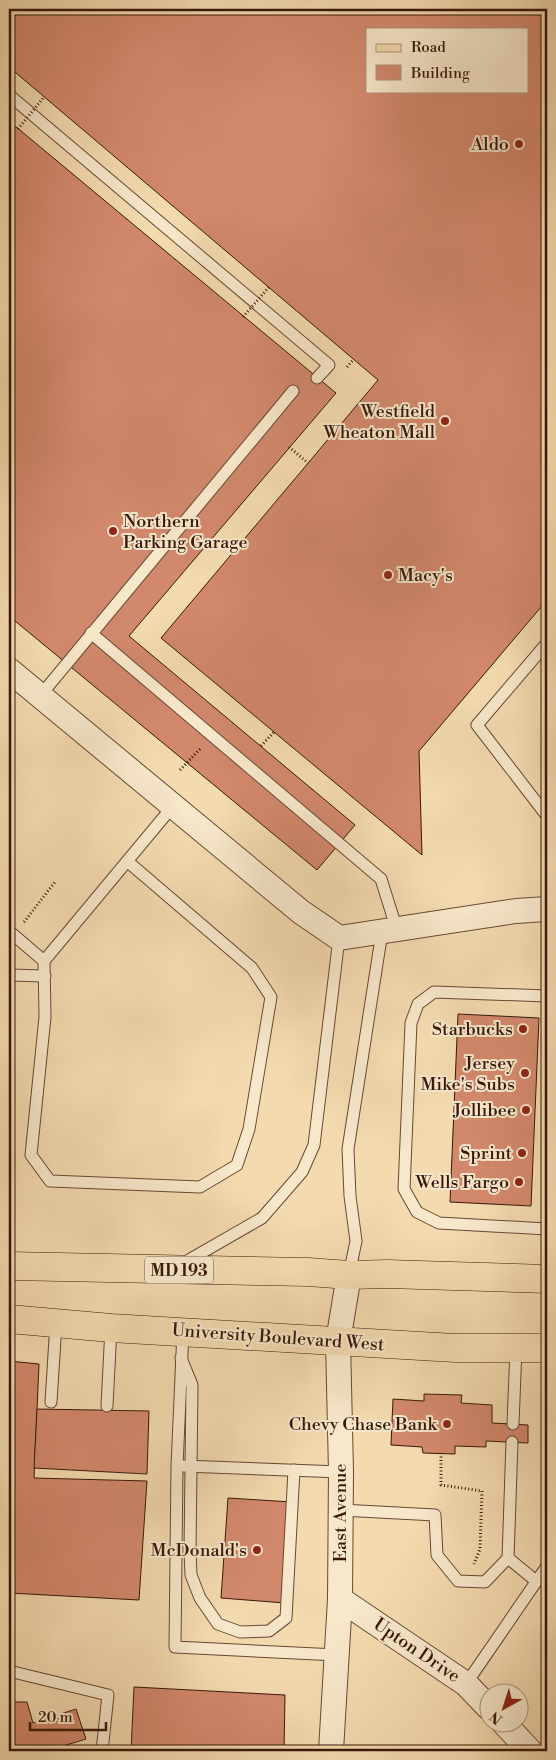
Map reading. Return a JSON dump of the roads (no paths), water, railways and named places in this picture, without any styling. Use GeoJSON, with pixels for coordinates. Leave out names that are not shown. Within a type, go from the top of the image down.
{"type":"FeatureCollection","features":[{"type":"Feature","properties":{"kind":"main road","name":"MD 193"},"geometry":{"type":"LineString","coordinates":[[9,1266],[547,1279]]}},
{"type":"Feature","properties":{"kind":"main road","name":"University Boulevard West"},"geometry":{"type":"LineString","coordinates":[[9,1319],[111,1328],[455,1348],[547,1348]]}},
{"type":"Feature","properties":{"kind":"street"},"geometry":{"type":"LineString","coordinates":[[9,670],[301,912],[339,938],[516,911],[547,909]]}},
{"type":"Feature","properties":{"kind":"street","name":"East Avenue"},"geometry":{"type":"LineString","coordinates":[[331,1751],[340,1599],[341,1472],[338,1340],[349,1275]]}},
{"type":"Feature","properties":{"kind":"street","name":"Upton Drive"},"geometry":{"type":"LineString","coordinates":[[340,1599],[466,1684],[478,1697]]}},
{"type":"Feature","properties":{"kind":"street"},"geometry":{"type":"LineString","coordinates":[[512,1732],[530,1751]]}},
{"type":"Feature","properties":{"kind":"lane"},"geometry":{"type":"LineString","coordinates":[[9,95],[328,364],[317,378]]}},
{"type":"Feature","properties":{"kind":"lane"},"geometry":{"type":"LineString","coordinates":[[40,696],[293,391]]}},
{"type":"Feature","properties":{"kind":"lane"},"geometry":{"type":"LineString","coordinates":[[91,633],[381,879],[390,931],[348,1149],[350,1196],[356,1241],[349,1275]]}},
{"type":"Feature","properties":{"kind":"lane"},"geometry":{"type":"LineString","coordinates":[[547,643],[477,725],[547,816]]}},
{"type":"Feature","properties":{"kind":"lane"},"geometry":{"type":"LineString","coordinates":[[127,861],[252,968],[271,997],[249,1129],[237,1165],[200,1187],[50,1181],[32,1155],[40,1079],[45,976],[44,961],[127,861],[173,806]]}},
{"type":"Feature","properties":{"kind":"lane"},"geometry":{"type":"LineString","coordinates":[[12,933],[44,961]]}},
{"type":"Feature","properties":{"kind":"lane"},"geometry":{"type":"LineString","coordinates":[[172,1270],[262,1218],[302,1172],[314,1145],[339,938]]}},
{"type":"Feature","properties":{"kind":"lane"},"geometry":{"type":"LineString","coordinates":[[9,975],[45,976]]}},
{"type":"Feature","properties":{"kind":"lane"},"geometry":{"type":"LineString","coordinates":[[547,996],[434,992],[418,1004],[412,1024],[404,1189],[417,1212],[439,1223],[547,1229]]}},
{"type":"Feature","properties":{"kind":"lane"},"geometry":{"type":"LineString","coordinates":[[50,1402],[56,1323]]}},
{"type":"Feature","properties":{"kind":"lane"},"geometry":{"type":"LineString","coordinates":[[107,1406],[111,1328]]}},
{"type":"Feature","properties":{"kind":"lane"},"geometry":{"type":"LineString","coordinates":[[183,1331],[176,1466],[175,1647],[337,1655]]}},
{"type":"Feature","properties":{"kind":"lane"},"geometry":{"type":"LineString","coordinates":[[513,1424],[516,1348]]}},
{"type":"Feature","properties":{"kind":"lane"},"geometry":{"type":"LineString","coordinates":[[181,1358],[192,1385],[190,1467],[191,1575],[200,1598],[218,1624],[240,1632],[269,1631],[286,1618],[294,1470]]}},
{"type":"Feature","properties":{"kind":"lane"},"geometry":{"type":"LineString","coordinates":[[341,1510],[435,1515],[437,1555],[458,1581],[485,1582],[508,1558],[512,1442]]}},
{"type":"Feature","properties":{"kind":"lane"},"geometry":{"type":"LineString","coordinates":[[176,1466],[341,1472]]}},
{"type":"Feature","properties":{"kind":"lane"},"geometry":{"type":"LineString","coordinates":[[508,1558],[536,1581]]}},
{"type":"Feature","properties":{"kind":"lane"},"geometry":{"type":"LineString","coordinates":[[466,1684],[547,1566]]}},
{"type":"Feature","properties":{"kind":"lane"},"geometry":{"type":"LineString","coordinates":[[9,1671],[108,1695],[102,1751]]}},
{"type":"Feature","properties":{"kind":"place","name":"Aldo"},"geometry":{"type":"Point","coordinates":[519,144]}},
{"type":"Feature","properties":{"kind":"place","name":"Westfield Wheaton Mall"},"geometry":{"type":"Point","coordinates":[445,421]}},
{"type":"Feature","properties":{"kind":"place","name":"Northern Parking Garage"},"geometry":{"type":"Point","coordinates":[113,531]}},
{"type":"Feature","properties":{"kind":"place","name":"Macy's"},"geometry":{"type":"Point","coordinates":[388,575]}},
{"type":"Feature","properties":{"kind":"place","name":"Starbucks"},"geometry":{"type":"Point","coordinates":[523,1029]}},
{"type":"Feature","properties":{"kind":"place","name":"Jersey Mike's Subs"},"geometry":{"type":"Point","coordinates":[525,1073]}},
{"type":"Feature","properties":{"kind":"place","name":"Jollibee"},"geometry":{"type":"Point","coordinates":[526,1110]}},
{"type":"Feature","properties":{"kind":"place","name":"Sprint"},"geometry":{"type":"Point","coordinates":[522,1153]}},
{"type":"Feature","properties":{"kind":"place","name":"Wells Fargo"},"geometry":{"type":"Point","coordinates":[519,1182]}},
{"type":"Feature","properties":{"kind":"place","name":"Chevy Chase Bank"},"geometry":{"type":"Point","coordinates":[447,1424]}},
{"type":"Feature","properties":{"kind":"place","name":"McDonald's"},"geometry":{"type":"Point","coordinates":[257,1550]}}]}
